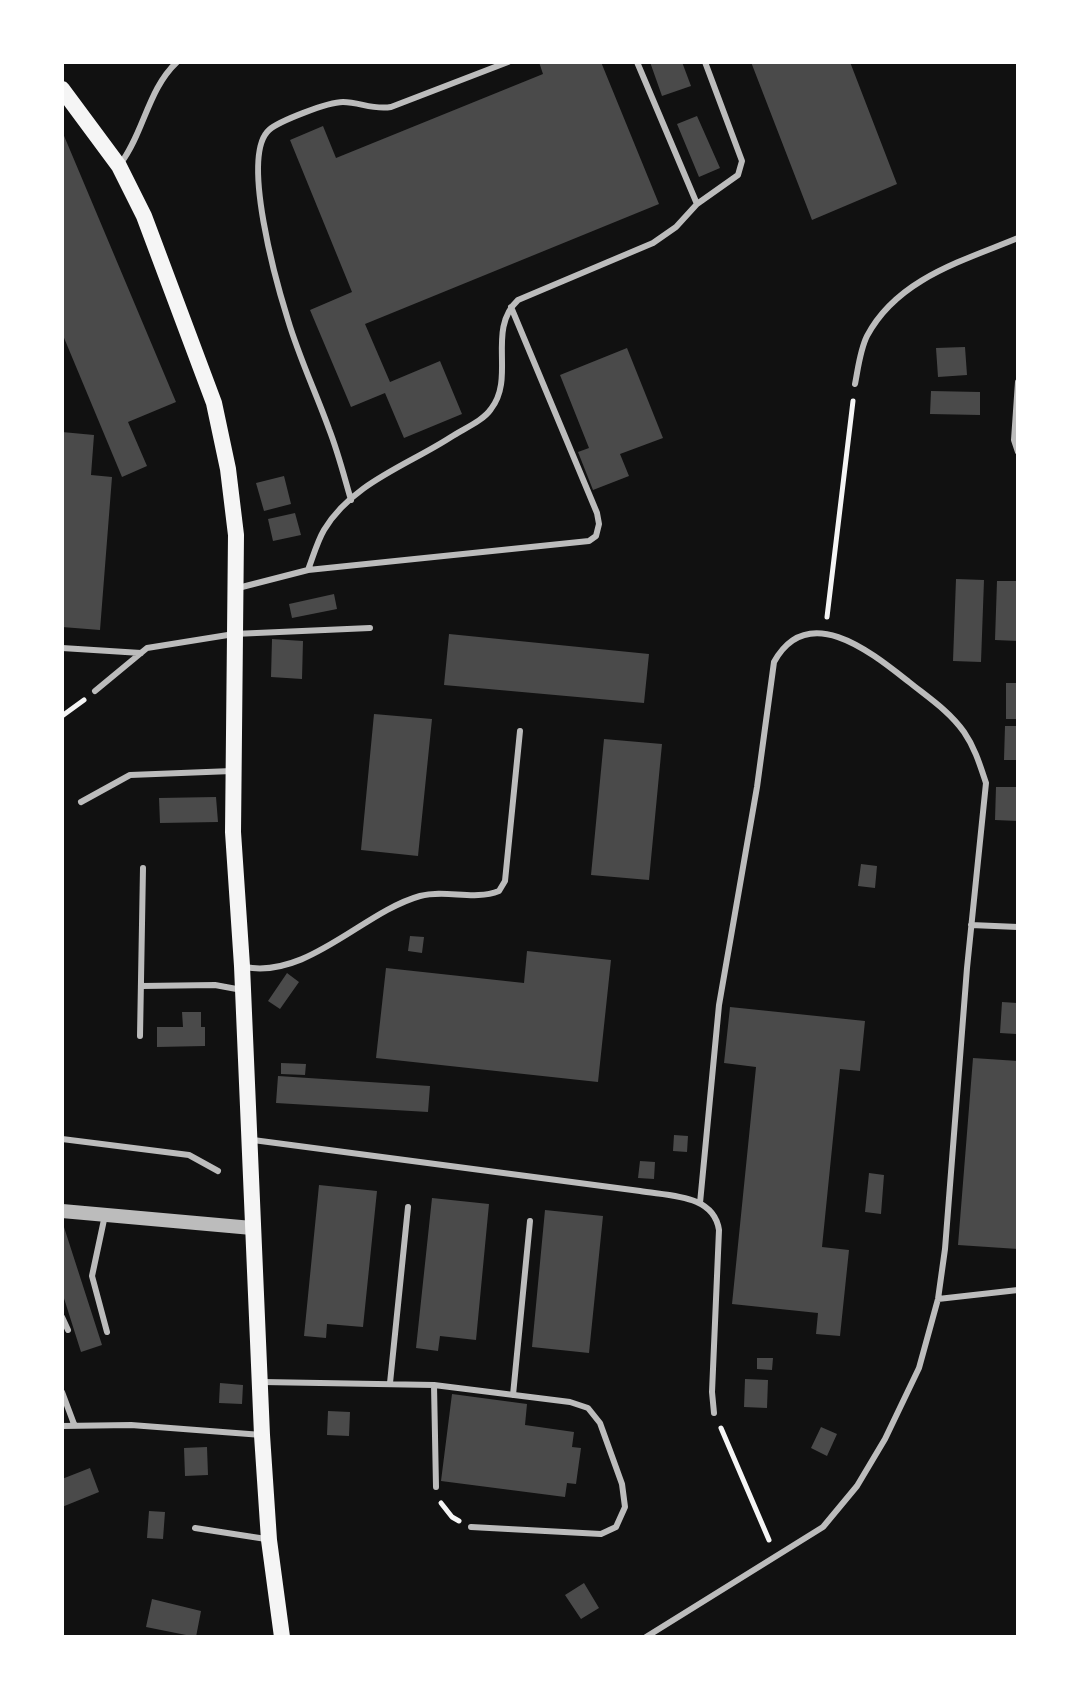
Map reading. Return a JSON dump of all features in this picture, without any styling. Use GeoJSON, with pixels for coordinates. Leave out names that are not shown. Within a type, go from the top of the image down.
{"type":"FeatureCollection","features":[{"type":"Feature","properties":{"kind":"main road"},"geometry":{"type":"LineString","coordinates":[[62,89],[119,166],[144,216],[214,403],[228,469],[236,535],[233,832],[242,966],[262,1435],[269,1540],[282,1637]]}},
{"type":"Feature","properties":{"kind":"street"},"geometry":{"type":"LineString","coordinates":[[62,1211],[252,1228]]}},
{"type":"Feature","properties":{"kind":"lane"},"geometry":{"type":"LineString","coordinates":[[119,166],[134,147],[161,78],[177,62]]}},
{"type":"Feature","properties":{"kind":"lane"},"geometry":{"type":"LineString","coordinates":[[351,500],[273,268],[258,177],[259,144],[269,129],[323,106],[344,102],[375,109],[391,107],[508,62]]}},
{"type":"Feature","properties":{"kind":"lane"},"geometry":{"type":"LineString","coordinates":[[637,62],[697,204]]}},
{"type":"Feature","properties":{"kind":"lane"},"geometry":{"type":"LineString","coordinates":[[308,570],[324,530],[351,500],[397,466],[434,448],[490,412],[499,386],[502,326],[518,300],[653,243],[676,227],[697,204],[738,175],[742,161],[705,62]]}},
{"type":"Feature","properties":{"kind":"lane"},"geometry":{"type":"LineString","coordinates":[[855,384],[866,338],[892,300],[937,270],[1018,238]]}},
{"type":"Feature","properties":{"kind":"lane"},"geometry":{"type":"LineString","coordinates":[[235,589],[308,570],[589,541],[596,536],[599,524],[597,513],[511,307]]}},
{"type":"Feature","properties":{"kind":"lane"},"geometry":{"type":"LineString","coordinates":[[1018,382],[1014,440],[1018,452]]}},
{"type":"Feature","properties":{"kind":"lane"},"geometry":{"type":"LineString","coordinates":[[95,691],[147,648],[234,634],[370,628]]}},
{"type":"Feature","properties":{"kind":"lane"},"geometry":{"type":"LineString","coordinates":[[646,1637],[823,1527],[857,1486],[885,1439],[919,1368],[938,1299],[947,1233],[971,925],[986,783],[978,755],[965,733],[943,707],[876,656],[826,633],[814,632],[796,638],[782,647],[774,662],[757,787],[719,1005],[700,1203]]}},
{"type":"Feature","properties":{"kind":"lane"},"geometry":{"type":"LineString","coordinates":[[62,648],[141,653]]}},
{"type":"Feature","properties":{"kind":"lane"},"geometry":{"type":"LineString","coordinates":[[242,966],[259,970],[301,959],[423,895],[488,896],[499,891],[505,881],[520,731]]}},
{"type":"Feature","properties":{"kind":"lane"},"geometry":{"type":"LineString","coordinates":[[81,802],[130,775],[235,772]]}},
{"type":"Feature","properties":{"kind":"lane"},"geometry":{"type":"LineString","coordinates":[[140,1036],[143,868]]}},
{"type":"Feature","properties":{"kind":"lane"},"geometry":{"type":"LineString","coordinates":[[971,925],[1018,927]]}},
{"type":"Feature","properties":{"kind":"lane"},"geometry":{"type":"LineString","coordinates":[[142,986],[215,985],[242,990]]}},
{"type":"Feature","properties":{"kind":"lane"},"geometry":{"type":"LineString","coordinates":[[62,1139],[189,1155],[218,1171]]}},
{"type":"Feature","properties":{"kind":"lane"},"geometry":{"type":"LineString","coordinates":[[249,1140],[625,1189],[700,1203],[718,1219],[719,1230],[712,1392],[714,1413]]}},
{"type":"Feature","properties":{"kind":"lane"},"geometry":{"type":"LineString","coordinates":[[390,1383],[408,1207]]}},
{"type":"Feature","properties":{"kind":"lane"},"geometry":{"type":"LineString","coordinates":[[105,1215],[92,1276],[107,1332]]}},
{"type":"Feature","properties":{"kind":"lane"},"geometry":{"type":"LineString","coordinates":[[513,1395],[530,1221]]}},
{"type":"Feature","properties":{"kind":"lane"},"geometry":{"type":"LineString","coordinates":[[938,1299],[1018,1288]]}},
{"type":"Feature","properties":{"kind":"lane"},"geometry":{"type":"LineString","coordinates":[[62,1317],[68,1330]]}},
{"type":"Feature","properties":{"kind":"lane"},"geometry":{"type":"LineString","coordinates":[[259,1382],[434,1385],[570,1402],[588,1408],[600,1423],[622,1484],[625,1507],[616,1527],[601,1534],[471,1527]]}},
{"type":"Feature","properties":{"kind":"lane"},"geometry":{"type":"LineString","coordinates":[[434,1385],[436,1487]]}},
{"type":"Feature","properties":{"kind":"lane"},"geometry":{"type":"LineString","coordinates":[[62,1392],[74,1424]]}},
{"type":"Feature","properties":{"kind":"lane"},"geometry":{"type":"LineString","coordinates":[[62,1426],[131,1425],[262,1435]]}},
{"type":"Feature","properties":{"kind":"lane"},"geometry":{"type":"LineString","coordinates":[[195,1528],[269,1540]]}},
{"type":"Feature","properties":{"kind":"path"},"geometry":{"type":"LineString","coordinates":[[826,633],[855,384]]}},
{"type":"Feature","properties":{"kind":"path"},"geometry":{"type":"LineString","coordinates":[[62,716],[95,691]]}},
{"type":"Feature","properties":{"kind":"path"},"geometry":{"type":"LineString","coordinates":[[714,1413],[777,1555]]}},
{"type":"Feature","properties":{"kind":"path"},"geometry":{"type":"LineString","coordinates":[[436,1487],[441,1503],[452,1517],[471,1527]]}},
{"type":"Feature","properties":{"kind":"building"},"geometry":{"type":"Polygon","coordinates":[[[539,62],[601,62],[659,204],[365,324],[390,382],[440,361],[462,414],[404,438],[385,393],[351,407],[310,310],[352,292],[290,140],[323,126],[336,158],[543,74],[539,62]]]}},
{"type":"Feature","properties":{"kind":"building"},"geometry":{"type":"Polygon","coordinates":[[[650,62],[682,62],[691,86],[662,96],[650,62]]]}},
{"type":"Feature","properties":{"kind":"building"},"geometry":{"type":"Polygon","coordinates":[[[751,62],[850,62],[897,184],[812,220],[751,62]]]}},
{"type":"Feature","properties":{"kind":"building"},"geometry":{"type":"Polygon","coordinates":[[[697,116],[720,168],[699,177],[677,124],[697,116]]]}},
{"type":"Feature","properties":{"kind":"building"},"geometry":{"type":"Polygon","coordinates":[[[62,131],[176,402],[128,422],[147,466],[122,477],[62,333],[62,131]]]}},
{"type":"Feature","properties":{"kind":"building"},"geometry":{"type":"Polygon","coordinates":[[[965,347],[967,375],[938,377],[936,348],[965,347]]]}},
{"type":"Feature","properties":{"kind":"building"},"geometry":{"type":"Polygon","coordinates":[[[627,348],[663,438],[620,454],[629,476],[593,490],[578,452],[589,448],[560,375],[627,348]]]}},
{"type":"Feature","properties":{"kind":"building"},"geometry":{"type":"Polygon","coordinates":[[[931,391],[980,392],[980,415],[930,414],[931,391]]]}},
{"type":"Feature","properties":{"kind":"building"},"geometry":{"type":"Polygon","coordinates":[[[62,432],[94,435],[91,475],[112,477],[100,630],[62,627],[62,432]]]}},
{"type":"Feature","properties":{"kind":"building"},"geometry":{"type":"Polygon","coordinates":[[[284,476],[291,504],[264,511],[256,483],[284,476]]]}},
{"type":"Feature","properties":{"kind":"building"},"geometry":{"type":"Polygon","coordinates":[[[295,513],[301,535],[273,541],[268,519],[295,513]]]}},
{"type":"Feature","properties":{"kind":"building"},"geometry":{"type":"Polygon","coordinates":[[[956,579],[984,580],[981,662],[953,661],[956,579]]]}},
{"type":"Feature","properties":{"kind":"building"},"geometry":{"type":"Polygon","coordinates":[[[997,581],[1018,581],[1018,641],[995,640],[997,581]]]}},
{"type":"Feature","properties":{"kind":"building"},"geometry":{"type":"Polygon","coordinates":[[[334,594],[337,609],[292,618],[289,604],[334,594]]]}},
{"type":"Feature","properties":{"kind":"building"},"geometry":{"type":"Polygon","coordinates":[[[449,634],[649,654],[644,703],[444,685],[449,634]]]}},
{"type":"Feature","properties":{"kind":"building"},"geometry":{"type":"Polygon","coordinates":[[[272,639],[303,641],[302,679],[271,677],[272,639]]]}},
{"type":"Feature","properties":{"kind":"building"},"geometry":{"type":"Polygon","coordinates":[[[1006,683],[1018,683],[1018,719],[1006,719],[1006,683]]]}},
{"type":"Feature","properties":{"kind":"building"},"geometry":{"type":"Polygon","coordinates":[[[374,714],[432,719],[418,856],[361,850],[374,714]]]}},
{"type":"Feature","properties":{"kind":"building"},"geometry":{"type":"Polygon","coordinates":[[[1005,726],[1018,726],[1018,760],[1004,760],[1005,726]]]}},
{"type":"Feature","properties":{"kind":"building"},"geometry":{"type":"Polygon","coordinates":[[[604,739],[662,744],[649,880],[591,875],[604,739]]]}},
{"type":"Feature","properties":{"kind":"building"},"geometry":{"type":"Polygon","coordinates":[[[996,787],[1018,787],[1018,821],[995,820],[996,787]]]}},
{"type":"Feature","properties":{"kind":"building"},"geometry":{"type":"Polygon","coordinates":[[[216,797],[218,822],[160,823],[159,798],[216,797]]]}},
{"type":"Feature","properties":{"kind":"building"},"geometry":{"type":"Polygon","coordinates":[[[861,864],[877,866],[875,888],[858,886],[861,864]]]}},
{"type":"Feature","properties":{"kind":"building"},"geometry":{"type":"Polygon","coordinates":[[[410,936],[424,937],[422,953],[408,951],[410,936]]]}},
{"type":"Feature","properties":{"kind":"building"},"geometry":{"type":"Polygon","coordinates":[[[527,951],[611,960],[598,1082],[376,1058],[386,968],[524,983],[527,951]]]}},
{"type":"Feature","properties":{"kind":"building"},"geometry":{"type":"Polygon","coordinates":[[[287,973],[299,982],[280,1009],[268,1001],[287,973]]]}},
{"type":"Feature","properties":{"kind":"building"},"geometry":{"type":"Polygon","coordinates":[[[1002,1002],[1017,1003],[1016,1034],[1000,1033],[1002,1002]]]}},
{"type":"Feature","properties":{"kind":"building"},"geometry":{"type":"Polygon","coordinates":[[[730,1007],[865,1021],[860,1071],[840,1069],[822,1247],[849,1250],[840,1336],[816,1334],[818,1313],[732,1304],[756,1067],[724,1063],[730,1007]]]}},
{"type":"Feature","properties":{"kind":"building"},"geometry":{"type":"Polygon","coordinates":[[[182,1012],[201,1012],[205,1046],[157,1047],[157,1027],[183,1027],[182,1012]]]}},
{"type":"Feature","properties":{"kind":"building"},"geometry":{"type":"Polygon","coordinates":[[[973,1058],[1018,1061],[1018,1249],[958,1245],[973,1058]]]}},
{"type":"Feature","properties":{"kind":"building"},"geometry":{"type":"Polygon","coordinates":[[[281,1063],[306,1064],[305,1075],[281,1074],[281,1063]]]}},
{"type":"Feature","properties":{"kind":"building"},"geometry":{"type":"Polygon","coordinates":[[[278,1076],[430,1086],[428,1112],[276,1103],[278,1076]]]}},
{"type":"Feature","properties":{"kind":"building"},"geometry":{"type":"Polygon","coordinates":[[[674,1135],[688,1136],[687,1152],[673,1151],[674,1135]]]}},
{"type":"Feature","properties":{"kind":"building"},"geometry":{"type":"Polygon","coordinates":[[[640,1161],[655,1162],[654,1179],[638,1178],[640,1161]]]}},
{"type":"Feature","properties":{"kind":"building"},"geometry":{"type":"Polygon","coordinates":[[[869,1173],[884,1175],[881,1214],[865,1212],[869,1173]]]}},
{"type":"Feature","properties":{"kind":"building"},"geometry":{"type":"Polygon","coordinates":[[[319,1185],[377,1191],[363,1327],[327,1324],[326,1338],[304,1336],[319,1185]]]}},
{"type":"Feature","properties":{"kind":"building"},"geometry":{"type":"Polygon","coordinates":[[[432,1198],[489,1204],[476,1340],[440,1336],[438,1351],[416,1348],[432,1198]]]}},
{"type":"Feature","properties":{"kind":"building"},"geometry":{"type":"Polygon","coordinates":[[[545,1210],[603,1216],[589,1353],[532,1347],[545,1210]]]}},
{"type":"Feature","properties":{"kind":"building"},"geometry":{"type":"Polygon","coordinates":[[[63,1224],[102,1345],[81,1352],[62,1292],[63,1224]]]}},
{"type":"Feature","properties":{"kind":"building"},"geometry":{"type":"Polygon","coordinates":[[[757,1358],[773,1358],[772,1370],[757,1369],[757,1358]]]}},
{"type":"Feature","properties":{"kind":"building"},"geometry":{"type":"Polygon","coordinates":[[[745,1379],[768,1380],[767,1408],[744,1407],[745,1379]]]}},
{"type":"Feature","properties":{"kind":"building"},"geometry":{"type":"Polygon","coordinates":[[[220,1383],[243,1385],[242,1404],[219,1403],[220,1383]]]}},
{"type":"Feature","properties":{"kind":"building"},"geometry":{"type":"Polygon","coordinates":[[[452,1394],[527,1404],[525,1425],[574,1432],[572,1447],[581,1448],[576,1484],[567,1483],[565,1497],[441,1481],[452,1394]]]}},
{"type":"Feature","properties":{"kind":"building"},"geometry":{"type":"Polygon","coordinates":[[[328,1411],[350,1412],[349,1436],[327,1435],[328,1411]]]}},
{"type":"Feature","properties":{"kind":"building"},"geometry":{"type":"Polygon","coordinates":[[[821,1427],[837,1434],[827,1456],[811,1448],[821,1427]]]}},
{"type":"Feature","properties":{"kind":"building"},"geometry":{"type":"Polygon","coordinates":[[[207,1447],[208,1475],[185,1476],[184,1448],[207,1447]]]}},
{"type":"Feature","properties":{"kind":"building"},"geometry":{"type":"Polygon","coordinates":[[[90,1468],[99,1492],[62,1507],[62,1479],[90,1468]]]}},
{"type":"Feature","properties":{"kind":"building"},"geometry":{"type":"Polygon","coordinates":[[[149,1511],[165,1512],[163,1539],[147,1538],[149,1511]]]}},
{"type":"Feature","properties":{"kind":"building"},"geometry":{"type":"Polygon","coordinates":[[[584,1583],[599,1608],[581,1619],[565,1595],[584,1583]]]}},
{"type":"Feature","properties":{"kind":"building"},"geometry":{"type":"Polygon","coordinates":[[[152,1599],[201,1611],[196,1637],[146,1627],[152,1599]]]}}]}
